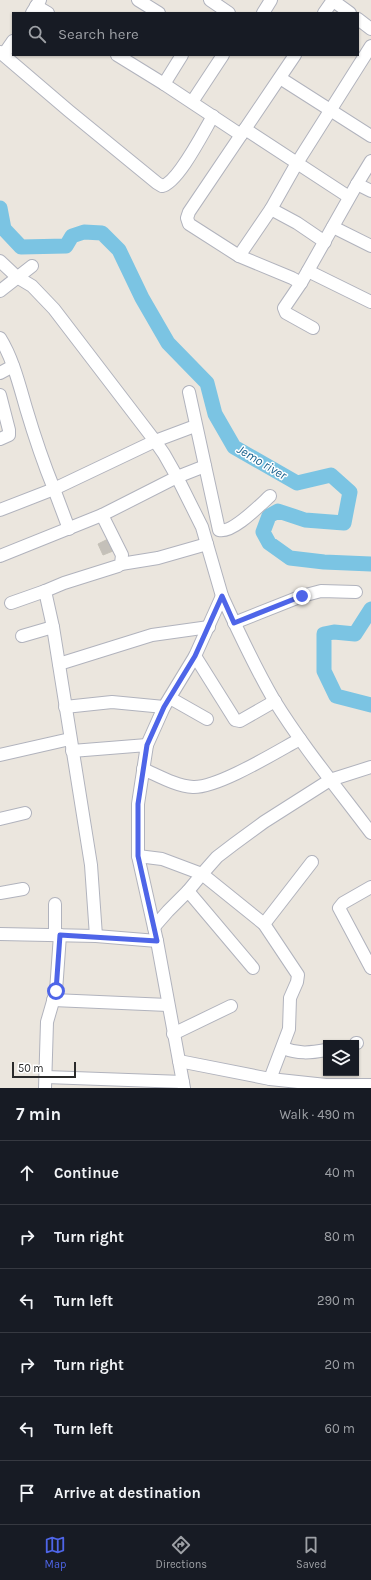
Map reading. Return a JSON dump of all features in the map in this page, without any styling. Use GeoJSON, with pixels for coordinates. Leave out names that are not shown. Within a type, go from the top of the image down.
{"type":"FeatureCollection","features":[{"type":"Feature","properties":{"kind":"street"},"geometry":{"type":"LineString","coordinates":[[138,0],[158,12]]}},
{"type":"Feature","properties":{"kind":"street"},"geometry":{"type":"LineString","coordinates":[[210,0],[228,12]]}},
{"type":"Feature","properties":{"kind":"street"},"geometry":{"type":"LineString","coordinates":[[264,12],[271,0]]}},
{"type":"Feature","properties":{"kind":"street"},"geometry":{"type":"LineString","coordinates":[[325,12],[333,0],[349,12]]}},
{"type":"Feature","properties":{"kind":"street"},"geometry":{"type":"LineString","coordinates":[[36,6],[46,12]]}},
{"type":"Feature","properties":{"kind":"street"},"geometry":{"type":"LineString","coordinates":[[359,20],[371,28]]}},
{"type":"Feature","properties":{"kind":"street"},"geometry":{"type":"LineString","coordinates":[[12,42],[2,53],[69,111],[162,186],[170,183],[193,151],[212,116]]}},
{"type":"Feature","properties":{"kind":"street"},"geometry":{"type":"LineString","coordinates":[[239,256],[271,209],[297,163],[371,46]]}},
{"type":"Feature","properties":{"kind":"street"},"geometry":{"type":"LineString","coordinates":[[118,56],[164,84],[212,116],[297,163],[350,197]]}},
{"type":"Feature","properties":{"kind":"street"},"geometry":{"type":"LineString","coordinates":[[164,84],[181,56]]}},
{"type":"Feature","properties":{"kind":"street"},"geometry":{"type":"LineString","coordinates":[[192,102],[222,56]]}},
{"type":"Feature","properties":{"kind":"street"},"geometry":{"type":"LineString","coordinates":[[294,56],[189,212],[187,218],[189,224],[239,256],[292,278],[300,283]]}},
{"type":"Feature","properties":{"kind":"street"},"geometry":{"type":"LineString","coordinates":[[280,78],[329,111],[371,136]]}},
{"type":"Feature","properties":{"kind":"street"},"geometry":{"type":"LineString","coordinates":[[313,328],[284,311],[285,305],[308,271],[371,161]]}},
{"type":"Feature","properties":{"kind":"street"},"geometry":{"type":"LineString","coordinates":[[357,184],[371,191]]}},
{"type":"Feature","properties":{"kind":"street"},"geometry":{"type":"LineString","coordinates":[[271,209],[297,223],[325,242]]}},
{"type":"Feature","properties":{"kind":"street"},"geometry":{"type":"LineString","coordinates":[[333,227],[371,246]]}},
{"type":"Feature","properties":{"kind":"street"},"geometry":{"type":"LineString","coordinates":[[0,261],[17,277],[32,286],[54,309],[164,454],[202,527],[222,596],[252,661],[300,739],[371,833]]}},
{"type":"Feature","properties":{"kind":"street"},"geometry":{"type":"LineString","coordinates":[[0,291],[32,266]]}},
{"type":"Feature","properties":{"kind":"street"},"geometry":{"type":"LineString","coordinates":[[308,271],[371,302]]}},
{"type":"Feature","properties":{"kind":"street"},"geometry":{"type":"LineString","coordinates":[[0,338],[6,348],[13,366],[41,458],[69,529]]}},
{"type":"Feature","properties":{"kind":"street"},"geometry":{"type":"LineString","coordinates":[[0,373],[13,366]]}},
{"type":"Feature","properties":{"kind":"street"},"geometry":{"type":"LineString","coordinates":[[189,392],[216,523],[220,531],[243,521],[270,496]]}},
{"type":"Feature","properties":{"kind":"street"},"geometry":{"type":"LineString","coordinates":[[0,395],[9,430],[9,435],[0,439]]}},
{"type":"Feature","properties":{"kind":"street"},"geometry":{"type":"LineString","coordinates":[[0,510],[54,489],[155,441],[195,426]]}},
{"type":"Feature","properties":{"kind":"street"},"geometry":{"type":"LineString","coordinates":[[0,556],[69,529],[177,477],[205,466]]}},
{"type":"Feature","properties":{"kind":"street"},"geometry":{"type":"LineString","coordinates":[[102,514],[122,554],[121,564]]}},
{"type":"Feature","properties":{"kind":"street"},"geometry":{"type":"LineString","coordinates":[[11,603],[121,564],[158,558],[207,544]]}},
{"type":"Feature","properties":{"kind":"street"},"geometry":{"type":"LineString","coordinates":[[45,591],[53,627],[91,865],[96,936]]}},
{"type":"Feature","properties":{"kind":"street"},"geometry":{"type":"LineString","coordinates":[[234,623],[302,596],[321,591],[356,592]]}},
{"type":"Feature","properties":{"kind":"street"},"geometry":{"type":"LineString","coordinates":[[55,904],[57,935],[56,991],[47,1022],[45,1082],[184,1085],[173,1034],[157,941],[138,856],[138,804],[147,745],[167,703],[195,656],[222,596]]}},
{"type":"Feature","properties":{"kind":"street"},"geometry":{"type":"LineString","coordinates":[[22,636],[53,627]]}},
{"type":"Feature","properties":{"kind":"street"},"geometry":{"type":"LineString","coordinates":[[59,664],[152,635],[209,627]]}},
{"type":"Feature","properties":{"kind":"street"},"geometry":{"type":"LineString","coordinates":[[195,656],[232,715],[238,721],[275,700]]}},
{"type":"Feature","properties":{"kind":"street"},"geometry":{"type":"LineString","coordinates":[[65,707],[112,702],[167,703],[207,719]]}},
{"type":"Feature","properties":{"kind":"street"},"geometry":{"type":"LineString","coordinates":[[0,755],[70,739]]}},
{"type":"Feature","properties":{"kind":"street"},"geometry":{"type":"LineString","coordinates":[[143,770],[184,785],[193,787],[202,786],[219,781],[300,739]]}},
{"type":"Feature","properties":{"kind":"street"},"geometry":{"type":"LineString","coordinates":[[72,751],[147,745]]}},
{"type":"Feature","properties":{"kind":"street"},"geometry":{"type":"LineString","coordinates":[[154,927],[217,857],[234,844],[264,822],[330,780],[371,767]]}},
{"type":"Feature","properties":{"kind":"street"},"geometry":{"type":"LineString","coordinates":[[0,819],[25,813]]}},
{"type":"Feature","properties":{"kind":"street"},"geometry":{"type":"LineString","coordinates":[[138,856],[162,859],[202,874],[264,924],[298,975],[297,982],[290,998],[289,1028],[283,1048],[270,1079]]}},
{"type":"Feature","properties":{"kind":"street"},"geometry":{"type":"LineString","coordinates":[[264,924],[312,862]]}},
{"type":"Feature","properties":{"kind":"street"},"geometry":{"type":"LineString","coordinates":[[371,887],[343,903],[339,910],[371,968]]}},
{"type":"Feature","properties":{"kind":"street"},"geometry":{"type":"LineString","coordinates":[[0,893],[23,890]]}},
{"type":"Feature","properties":{"kind":"street"},"geometry":{"type":"LineString","coordinates":[[188,891],[253,968]]}},
{"type":"Feature","properties":{"kind":"street"},"geometry":{"type":"LineString","coordinates":[[0,934],[96,936],[157,941]]}},
{"type":"Feature","properties":{"kind":"street"},"geometry":{"type":"LineString","coordinates":[[53,1000],[168,1005]]}},
{"type":"Feature","properties":{"kind":"street"},"geometry":{"type":"LineString","coordinates":[[173,1034],[231,1006]]}},
{"type":"Feature","properties":{"kind":"street"},"geometry":{"type":"LineString","coordinates":[[283,1048],[300,1053],[323,1051]]}},
{"type":"Feature","properties":{"kind":"street"},"geometry":{"type":"LineString","coordinates":[[179,1061],[270,1079],[326,1084],[371,1084]]}},
{"type":"Feature","properties":{"kind":"building"},"geometry":{"type":"Polygon","coordinates":[[[108,539],[113,551],[103,555],[98,544],[108,539]]]}},
{"type":"Feature","properties":{"kind":"waterway","name":"Jemo river"},"geometry":{"type":"LineString","coordinates":[[0,208],[4,229],[21,247],[66,246],[72,236],[84,232],[102,233],[119,250],[142,298],[168,343],[207,383],[215,414],[234,447],[297,483],[331,475],[350,492],[344,523],[305,520],[278,511],[269,516],[263,532],[269,543],[290,558],[324,562],[371,564]]}},
{"type":"Feature","properties":{"kind":"waterway","name":"Jemo river"},"geometry":{"type":"LineString","coordinates":[[371,609],[355,634],[334,632],[324,634],[324,671],[336,696],[371,705]]}},
{"type":"Feature","properties":{"kind":"route"},"geometry":{"type":"LineString","coordinates":[[56,991],[60,935],[96,936],[157,941],[138,856],[138,804],[147,745],[164,707],[195,656],[222,596],[234,623],[302,596]]}}]}
